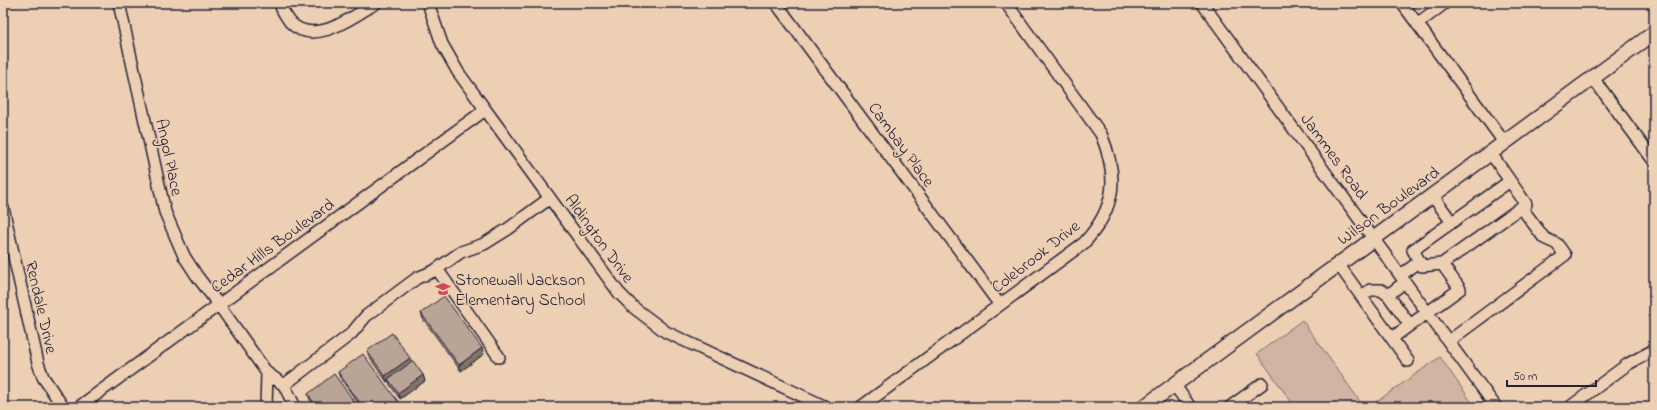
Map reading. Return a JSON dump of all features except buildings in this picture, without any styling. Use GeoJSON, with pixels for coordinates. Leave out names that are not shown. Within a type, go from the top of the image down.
{"type":"FeatureCollection","features":[{"type":"Feature","properties":{"kind":"main road","name":"Wilson Boulevard"},"geometry":{"type":"LineString","coordinates":[[1144,407],[1654,33]]}},
{"type":"Feature","properties":{"kind":"street","name":"Angol Place"},"geometry":{"type":"LineString","coordinates":[[119,3],[165,212],[184,256],[197,276],[219,304],[267,373],[284,386]]}},
{"type":"Feature","properties":{"kind":"street"},"geometry":{"type":"LineString","coordinates":[[280,3],[286,16],[294,26],[305,32],[318,32],[333,28],[376,3]]}},
{"type":"Feature","properties":{"kind":"street","name":"Aldington Drive"},"geometry":{"type":"LineString","coordinates":[[428,3],[442,44],[458,72],[619,293],[633,307],[666,332],[826,407]]}},
{"type":"Feature","properties":{"kind":"street","name":"Cambay Place"},"geometry":{"type":"LineString","coordinates":[[776,3],[1000,305]]}},
{"type":"Feature","properties":{"kind":"street","name":"Colebrook Drive"},"geometry":{"type":"LineString","coordinates":[[861,407],[1084,243],[1096,229],[1106,210],[1112,188],[1112,170],[1109,153],[1101,134],[1006,3]]}},
{"type":"Feature","properties":{"kind":"street","name":"Jammes Road"},"geometry":{"type":"LineString","coordinates":[[1202,3],[1496,407]]}},
{"type":"Feature","properties":{"kind":"street"},"geometry":{"type":"LineString","coordinates":[[1402,3],[1504,142]]}},
{"type":"Feature","properties":{"kind":"street"},"geometry":{"type":"LineString","coordinates":[[1418,24],[1446,3]]}},
{"type":"Feature","properties":{"kind":"street"},"geometry":{"type":"LineString","coordinates":[[1593,78],[1654,161]]}},
{"type":"Feature","properties":{"kind":"street","name":"Cedar Hills Boulevard"},"geometry":{"type":"LineString","coordinates":[[79,407],[485,110]]}},
{"type":"Feature","properties":{"kind":"street"},"geometry":{"type":"LineString","coordinates":[[1490,152],[1526,204],[1442,264],[1422,266],[1413,250],[1451,221],[1510,181]]}},
{"type":"Feature","properties":{"kind":"street"},"geometry":{"type":"LineString","coordinates":[[1432,195],[1451,221]]}},
{"type":"Feature","properties":{"kind":"street"},"geometry":{"type":"LineString","coordinates":[[295,407],[284,386],[350,334],[366,316],[416,278],[437,269],[461,252],[484,244],[508,229],[550,198]]}},
{"type":"Feature","properties":{"kind":"street"},"geometry":{"type":"LineString","coordinates":[[1449,341],[1565,254],[1557,244],[1544,238],[1521,207]]}},
{"type":"Feature","properties":{"kind":"street","name":"Rendale Drive"},"geometry":{"type":"LineString","coordinates":[[3,208],[38,364],[43,377],[63,407]]}},
{"type":"Feature","properties":{"kind":"street"},"geometry":{"type":"LineString","coordinates":[[1388,296],[1419,262]]}},
{"type":"Feature","properties":{"kind":"street"},"geometry":{"type":"LineString","coordinates":[[1338,264],[1408,361]]}},
{"type":"Feature","properties":{"kind":"street"},"geometry":{"type":"LineString","coordinates":[[1392,338],[1460,289],[1442,264]]}},
{"type":"Feature","properties":{"kind":"street"},"geometry":{"type":"LineString","coordinates":[[437,269],[499,357]]}},
{"type":"Feature","properties":{"kind":"street"},"geometry":{"type":"LineString","coordinates":[[1362,296],[1370,290],[1381,290],[1388,296],[1410,325]]}},
{"type":"Feature","properties":{"kind":"street"},"geometry":{"type":"LineString","coordinates":[[1570,407],[1628,364],[1654,350]]}},
{"type":"Feature","properties":{"kind":"street"},"geometry":{"type":"LineString","coordinates":[[266,407],[267,373]]}},
{"type":"Feature","properties":{"kind":"street"},"geometry":{"type":"LineString","coordinates":[[1174,384],[1190,407]]}},
{"type":"Feature","properties":{"kind":"street"},"geometry":{"type":"LineString","coordinates":[[1230,407],[1262,384]]}},
{"type":"Feature","properties":{"kind":"shaded area"},"geometry":{"type":"Polygon","coordinates":[[[1302,320],[1364,407],[1295,407],[1257,354],[1302,320]]]}},
{"type":"Feature","properties":{"kind":"shaded area"},"geometry":{"type":"Polygon","coordinates":[[[1440,357],[1475,407],[1369,407],[1440,357]]]}},
{"type":"Feature","properties":{"kind":"place","name":"Stonewall Jackson Elementary School"},"geometry":{"type":"Point","coordinates":[443,289]}}]}
